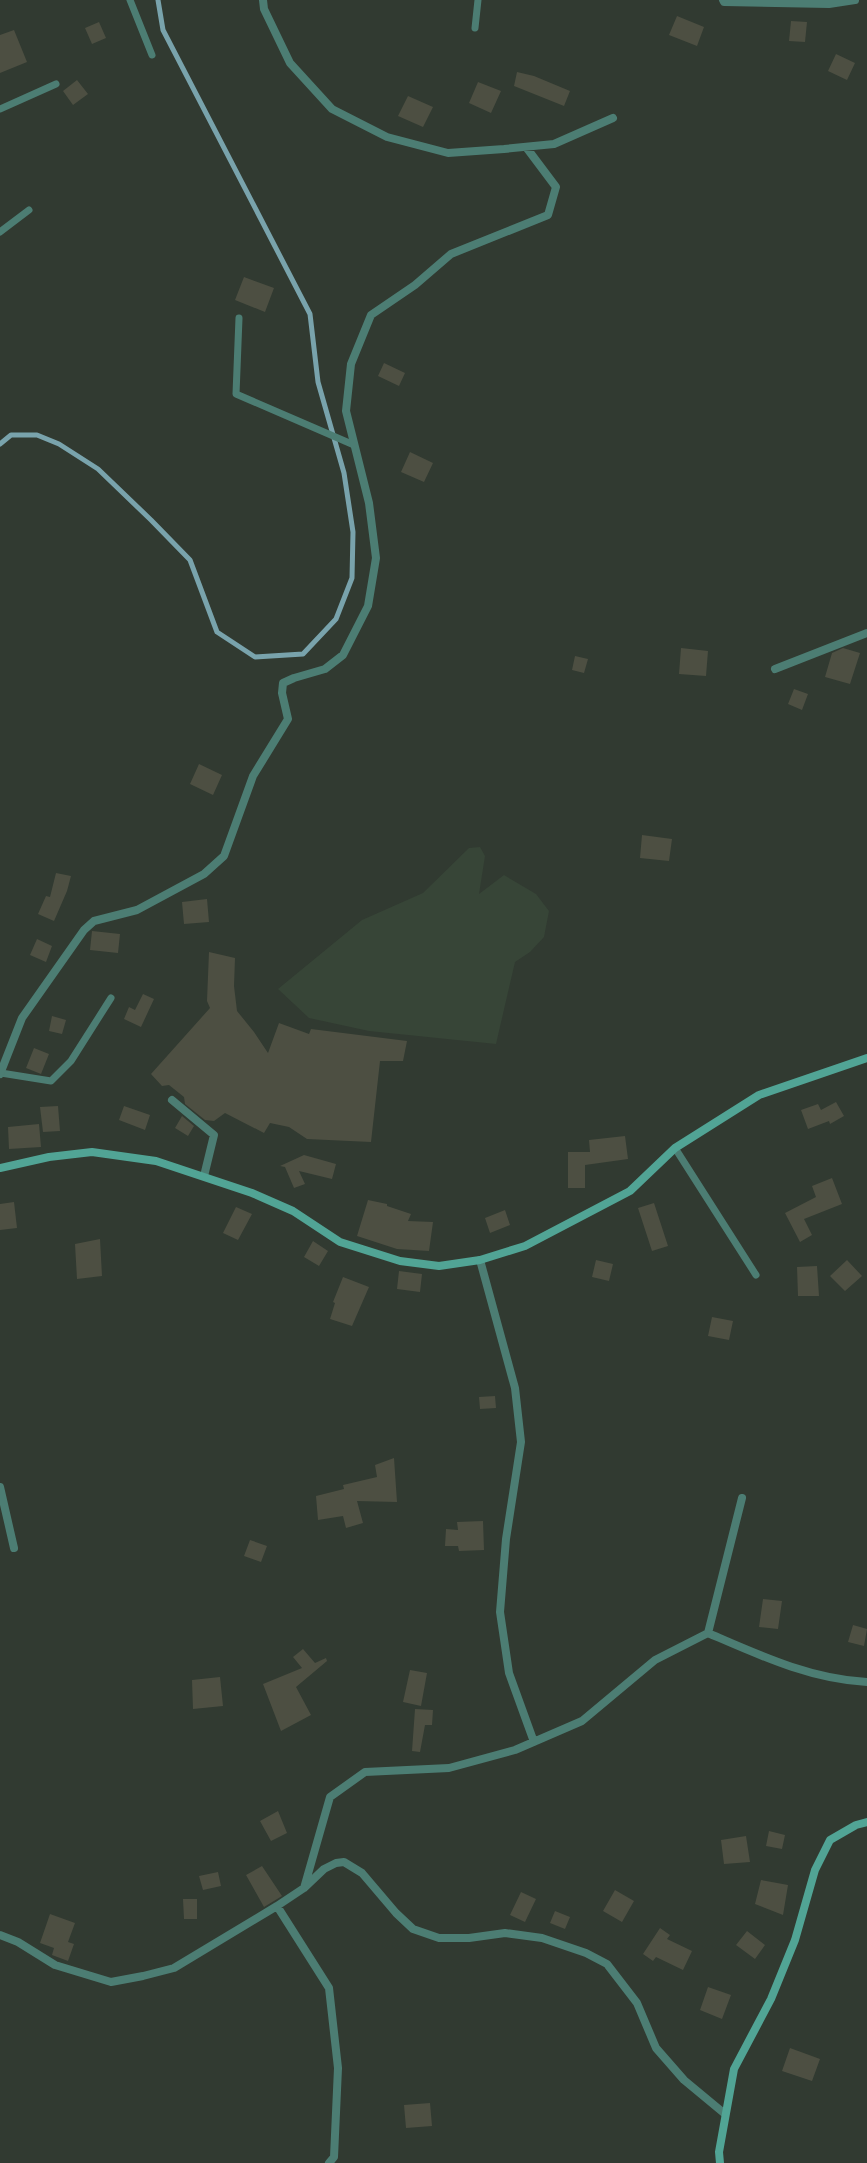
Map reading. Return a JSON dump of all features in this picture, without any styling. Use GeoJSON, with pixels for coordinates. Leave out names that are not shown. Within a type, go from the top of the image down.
{"type":"FeatureCollection","features":[{"type":"Feature","properties":{"kind":"main road"},"geometry":{"type":"LineString","coordinates":[[0,1168],[49,1158],[92,1152],[156,1161],[252,1193],[293,1211],[340,1242],[400,1261],[439,1266],[480,1260],[525,1246],[630,1191],[675,1148],[759,1096],[867,1058]]}},
{"type":"Feature","properties":{"kind":"main road"},"geometry":{"type":"LineString","coordinates":[[720,2163],[719,2152],[734,2069],[771,1999],[795,1940],[815,1870],[830,1840],[856,1825],[867,1822]]}},
{"type":"Feature","properties":{"kind":"street"},"geometry":{"type":"LineString","coordinates":[[264,0],[264,8],[290,63],[332,109],[387,137],[448,152],[526,147],[554,144],[613,118]]}},
{"type":"Feature","properties":{"kind":"street"},"geometry":{"type":"LineString","coordinates":[[723,0],[724,2],[829,4],[855,0]]}},
{"type":"Feature","properties":{"kind":"street"},"geometry":{"type":"LineString","coordinates":[[0,1074],[22,1018],[84,930],[94,921],[137,910],[164,896],[204,874],[224,856],[253,776],[288,719],[282,693],[283,684],[294,678],[325,669],[343,655],[368,606],[376,558],[369,503],[346,411],[351,364],[371,315],[415,285],[451,254],[548,215],[556,187],[526,147]]}},
{"type":"Feature","properties":{"kind":"street"},"geometry":{"type":"LineString","coordinates":[[775,669],[867,633]]}},
{"type":"Feature","properties":{"kind":"street"},"geometry":{"type":"LineString","coordinates":[[172,1100],[214,1135],[204,1176]]}},
{"type":"Feature","properties":{"kind":"street"},"geometry":{"type":"LineString","coordinates":[[480,1260],[515,1388],[521,1442],[506,1539],[500,1612],[509,1673],[534,1742]]}},
{"type":"Feature","properties":{"kind":"street"},"geometry":{"type":"LineString","coordinates":[[0,1487],[14,1548]]}},
{"type":"Feature","properties":{"kind":"street"},"geometry":{"type":"LineString","coordinates":[[304,1888],[330,1797],[365,1772],[449,1768],[515,1750],[582,1721],[655,1660],[708,1633],[742,1498]]}},
{"type":"Feature","properties":{"kind":"street"},"geometry":{"type":"LineString","coordinates":[[708,1633],[792,1667],[850,1682],[867,1682]]}},
{"type":"Feature","properties":{"kind":"street"},"geometry":{"type":"LineString","coordinates":[[0,1935],[18,1942],[55,1965],[111,1982],[174,1968],[277,1906],[304,1888],[324,1869],[336,1863],[344,1862],[362,1873],[396,1913],[413,1928],[439,1938],[469,1938],[504,1933],[542,1938],[586,1953],[607,1964],[637,2003],[656,2048],[684,2080],[725,2114]]}},
{"type":"Feature","properties":{"kind":"street"},"geometry":{"type":"LineString","coordinates":[[277,1906],[329,1988],[338,2068],[334,2157],[329,2163]]}},
{"type":"Feature","properties":{"kind":"lane"},"geometry":{"type":"LineString","coordinates":[[130,0],[152,55]]}},
{"type":"Feature","properties":{"kind":"lane"},"geometry":{"type":"LineString","coordinates":[[475,28],[478,0]]}},
{"type":"Feature","properties":{"kind":"lane"},"geometry":{"type":"LineString","coordinates":[[0,109],[56,84]]}},
{"type":"Feature","properties":{"kind":"lane"},"geometry":{"type":"LineString","coordinates":[[0,232],[29,210]]}},
{"type":"Feature","properties":{"kind":"lane"},"geometry":{"type":"LineString","coordinates":[[239,318],[236,394],[354,445]]}},
{"type":"Feature","properties":{"kind":"lane"},"geometry":{"type":"LineString","coordinates":[[0,1074],[51,1081],[71,1061],[111,998]]}},
{"type":"Feature","properties":{"kind":"lane"},"geometry":{"type":"LineString","coordinates":[[675,1148],[756,1275]]}},
{"type":"Feature","properties":{"kind":"shaded area"},"geometry":{"type":"Polygon","coordinates":[[[480,847],[485,856],[479,894],[504,875],[536,894],[549,911],[544,937],[530,952],[515,962],[496,1044],[369,1031],[309,1018],[278,989],[362,920],[423,893],[469,848],[480,847]]]}},
{"type":"Feature","properties":{"kind":"building"},"geometry":{"type":"Polygon","coordinates":[[[677,16],[704,27],[697,46],[669,35],[677,16]]]}},
{"type":"Feature","properties":{"kind":"building"},"geometry":{"type":"Polygon","coordinates":[[[791,21],[807,22],[805,42],[789,41],[791,21]]]}},
{"type":"Feature","properties":{"kind":"building"},"geometry":{"type":"Polygon","coordinates":[[[99,22],[106,38],[92,44],[85,28],[99,22]]]}},
{"type":"Feature","properties":{"kind":"building"},"geometry":{"type":"Polygon","coordinates":[[[14,30],[27,62],[0,73],[0,35],[14,30]]]}},
{"type":"Feature","properties":{"kind":"building"},"geometry":{"type":"Polygon","coordinates":[[[836,54],[855,63],[847,80],[828,71],[836,54]]]}},
{"type":"Feature","properties":{"kind":"building"},"geometry":{"type":"Polygon","coordinates":[[[517,72],[534,76],[570,91],[564,106],[514,86],[517,72]]]}},
{"type":"Feature","properties":{"kind":"building"},"geometry":{"type":"Polygon","coordinates":[[[77,80],[88,94],[73,105],[63,91],[77,80]]]}},
{"type":"Feature","properties":{"kind":"building"},"geometry":{"type":"Polygon","coordinates":[[[478,82],[501,91],[491,113],[469,103],[478,82]]]}},
{"type":"Feature","properties":{"kind":"building"},"geometry":{"type":"Polygon","coordinates":[[[408,96],[433,107],[423,127],[398,116],[408,96]]]}},
{"type":"Feature","properties":{"kind":"building"},"geometry":{"type":"Polygon","coordinates":[[[244,277],[274,288],[265,312],[235,300],[244,277]]]}},
{"type":"Feature","properties":{"kind":"building"},"geometry":{"type":"Polygon","coordinates":[[[384,363],[405,373],[399,386],[378,376],[384,363]]]}},
{"type":"Feature","properties":{"kind":"building"},"geometry":{"type":"Polygon","coordinates":[[[410,452],[433,463],[424,482],[401,472],[410,452]]]}},
{"type":"Feature","properties":{"kind":"building"},"geometry":{"type":"Polygon","coordinates":[[[681,648],[708,651],[706,676],[679,674],[681,648]]]}},
{"type":"Feature","properties":{"kind":"building"},"geometry":{"type":"Polygon","coordinates":[[[843,648],[860,653],[850,684],[825,677],[832,653],[843,648]]]}},
{"type":"Feature","properties":{"kind":"building"},"geometry":{"type":"Polygon","coordinates":[[[575,656],[588,659],[584,673],[572,670],[575,656]]]}},
{"type":"Feature","properties":{"kind":"building"},"geometry":{"type":"Polygon","coordinates":[[[794,689],[808,694],[802,710],[788,704],[794,689]]]}},
{"type":"Feature","properties":{"kind":"building"},"geometry":{"type":"Polygon","coordinates":[[[199,764],[222,775],[213,795],[190,784],[199,764]]]}},
{"type":"Feature","properties":{"kind":"building"},"geometry":{"type":"Polygon","coordinates":[[[642,835],[672,839],[669,861],[640,858],[642,835]]]}},
{"type":"Feature","properties":{"kind":"building"},"geometry":{"type":"Polygon","coordinates":[[[56,873],[71,876],[67,891],[54,921],[38,914],[46,896],[50,897],[56,873]]]}},
{"type":"Feature","properties":{"kind":"building"},"geometry":{"type":"Polygon","coordinates":[[[207,899],[209,922],[184,924],[182,902],[207,899]]]}},
{"type":"Feature","properties":{"kind":"building"},"geometry":{"type":"Polygon","coordinates":[[[92,931],[120,934],[118,953],[90,950],[92,931]]]}},
{"type":"Feature","properties":{"kind":"building"},"geometry":{"type":"Polygon","coordinates":[[[37,939],[52,946],[46,962],[30,955],[37,939]]]}},
{"type":"Feature","properties":{"kind":"building"},"geometry":{"type":"Polygon","coordinates":[[[209,952],[235,958],[234,986],[237,1011],[254,1032],[268,1053],[279,1023],[309,1034],[311,1029],[407,1041],[403,1061],[380,1061],[371,1142],[307,1139],[289,1127],[270,1123],[264,1133],[225,1113],[214,1121],[205,1120],[185,1104],[184,1097],[169,1085],[162,1086],[151,1074],[210,1008],[207,1001],[209,952]]]}},
{"type":"Feature","properties":{"kind":"building"},"geometry":{"type":"Polygon","coordinates":[[[143,994],[154,999],[141,1027],[124,1019],[129,1007],[135,1010],[143,994]]]}},
{"type":"Feature","properties":{"kind":"building"},"geometry":{"type":"Polygon","coordinates":[[[52,1016],[66,1020],[62,1034],[49,1031],[52,1016]]]}},
{"type":"Feature","properties":{"kind":"building"},"geometry":{"type":"Polygon","coordinates":[[[34,1048],[49,1054],[41,1074],[26,1068],[34,1048]]]}},
{"type":"Feature","properties":{"kind":"building"},"geometry":{"type":"Polygon","coordinates":[[[836,1102],[844,1116],[830,1124],[829,1121],[808,1129],[801,1110],[818,1104],[821,1110],[836,1102]]]}},
{"type":"Feature","properties":{"kind":"building"},"geometry":{"type":"Polygon","coordinates":[[[58,1106],[60,1131],[43,1132],[40,1107],[58,1106]]]}},
{"type":"Feature","properties":{"kind":"building"},"geometry":{"type":"Polygon","coordinates":[[[124,1106],[150,1115],[145,1130],[119,1120],[124,1106]]]}},
{"type":"Feature","properties":{"kind":"building"},"geometry":{"type":"Polygon","coordinates":[[[182,1116],[194,1126],[188,1136],[175,1128],[182,1116]]]}},
{"type":"Feature","properties":{"kind":"building"},"geometry":{"type":"Polygon","coordinates":[[[39,1124],[41,1147],[9,1149],[8,1127],[39,1124]]]}},
{"type":"Feature","properties":{"kind":"building"},"geometry":{"type":"Polygon","coordinates":[[[625,1136],[628,1159],[585,1165],[585,1188],[568,1188],[568,1152],[590,1152],[589,1140],[625,1136]]]}},
{"type":"Feature","properties":{"kind":"building"},"geometry":{"type":"Polygon","coordinates":[[[304,1155],[336,1164],[332,1179],[299,1171],[305,1184],[294,1188],[285,1167],[280,1166],[304,1155]]]}},
{"type":"Feature","properties":{"kind":"building"},"geometry":{"type":"Polygon","coordinates":[[[832,1178],[842,1204],[804,1219],[812,1235],[800,1242],[785,1213],[816,1197],[812,1186],[832,1178]]]}},
{"type":"Feature","properties":{"kind":"building"},"geometry":{"type":"Polygon","coordinates":[[[368,1200],[387,1204],[387,1206],[411,1214],[408,1221],[433,1222],[429,1251],[397,1249],[357,1236],[368,1200]]]}},
{"type":"Feature","properties":{"kind":"building"},"geometry":{"type":"Polygon","coordinates":[[[14,1202],[17,1228],[0,1230],[0,1204],[14,1202]]]}},
{"type":"Feature","properties":{"kind":"building"},"geometry":{"type":"Polygon","coordinates":[[[654,1203],[668,1246],[652,1251],[638,1208],[654,1203]]]}},
{"type":"Feature","properties":{"kind":"building"},"geometry":{"type":"Polygon","coordinates":[[[236,1207],[252,1214],[238,1240],[223,1233],[236,1207]]]}},
{"type":"Feature","properties":{"kind":"building"},"geometry":{"type":"Polygon","coordinates":[[[505,1210],[510,1225],[490,1233],[485,1218],[505,1210]]]}},
{"type":"Feature","properties":{"kind":"building"},"geometry":{"type":"Polygon","coordinates":[[[100,1239],[102,1276],[77,1279],[75,1244],[100,1239]]]}},
{"type":"Feature","properties":{"kind":"building"},"geometry":{"type":"Polygon","coordinates":[[[313,1241],[328,1251],[319,1266],[304,1257],[313,1241]]]}},
{"type":"Feature","properties":{"kind":"building"},"geometry":{"type":"Polygon","coordinates":[[[596,1260],[613,1264],[609,1281],[592,1277],[596,1260]]]}},
{"type":"Feature","properties":{"kind":"building"},"geometry":{"type":"Polygon","coordinates":[[[847,1260],[862,1276],[845,1291],[830,1276],[847,1260]]]}},
{"type":"Feature","properties":{"kind":"building"},"geometry":{"type":"Polygon","coordinates":[[[817,1266],[819,1296],[798,1296],[797,1267],[817,1266]]]}},
{"type":"Feature","properties":{"kind":"building"},"geometry":{"type":"Polygon","coordinates":[[[399,1271],[422,1274],[420,1292],[397,1289],[399,1271]]]}},
{"type":"Feature","properties":{"kind":"building"},"geometry":{"type":"Polygon","coordinates":[[[343,1277],[369,1287],[352,1326],[330,1319],[335,1303],[333,1302],[343,1277]]]}},
{"type":"Feature","properties":{"kind":"building"},"geometry":{"type":"Polygon","coordinates":[[[712,1317],[733,1321],[729,1340],[708,1336],[712,1317]]]}},
{"type":"Feature","properties":{"kind":"building"},"geometry":{"type":"Polygon","coordinates":[[[495,1396],[496,1408],[480,1409],[479,1397],[495,1396]]]}},
{"type":"Feature","properties":{"kind":"building"},"geometry":{"type":"Polygon","coordinates":[[[394,1458],[397,1502],[357,1501],[363,1523],[346,1528],[343,1516],[318,1520],[316,1496],[344,1489],[343,1485],[377,1477],[375,1465],[394,1458]]]}},
{"type":"Feature","properties":{"kind":"building"},"geometry":{"type":"Polygon","coordinates":[[[483,1521],[484,1550],[459,1551],[458,1546],[445,1546],[446,1529],[458,1530],[457,1522],[483,1521]]]}},
{"type":"Feature","properties":{"kind":"building"},"geometry":{"type":"Polygon","coordinates":[[[250,1540],[267,1546],[261,1562],[244,1556],[250,1540]]]}},
{"type":"Feature","properties":{"kind":"building"},"geometry":{"type":"Polygon","coordinates":[[[763,1599],[782,1601],[778,1629],[759,1627],[763,1599]]]}},
{"type":"Feature","properties":{"kind":"building"},"geometry":{"type":"Polygon","coordinates":[[[853,1625],[867,1629],[864,1646],[848,1642],[853,1625]]]}},
{"type":"Feature","properties":{"kind":"building"},"geometry":{"type":"Polygon","coordinates":[[[303,1649],[315,1663],[326,1658],[327,1661],[296,1687],[311,1715],[281,1731],[263,1684],[302,1668],[293,1657],[303,1649]]]}},
{"type":"Feature","properties":{"kind":"building"},"geometry":{"type":"Polygon","coordinates":[[[410,1670],[427,1673],[421,1706],[403,1702],[410,1670]]]}},
{"type":"Feature","properties":{"kind":"building"},"geometry":{"type":"Polygon","coordinates":[[[220,1677],[223,1706],[193,1709],[192,1680],[220,1677]]]}},
{"type":"Feature","properties":{"kind":"building"},"geometry":{"type":"Polygon","coordinates":[[[415,1709],[433,1710],[432,1725],[425,1725],[420,1752],[412,1751],[415,1709]]]}},
{"type":"Feature","properties":{"kind":"building"},"geometry":{"type":"Polygon","coordinates":[[[278,1811],[287,1833],[271,1841],[260,1821],[278,1811]]]}},
{"type":"Feature","properties":{"kind":"building"},"geometry":{"type":"Polygon","coordinates":[[[769,1831],[785,1835],[782,1849],[766,1846],[769,1831]]]}},
{"type":"Feature","properties":{"kind":"building"},"geometry":{"type":"Polygon","coordinates":[[[746,1836],[750,1862],[724,1864],[721,1840],[746,1836]]]}},
{"type":"Feature","properties":{"kind":"building"},"geometry":{"type":"Polygon","coordinates":[[[262,1866],[282,1896],[264,1907],[246,1875],[262,1866]]]}},
{"type":"Feature","properties":{"kind":"building"},"geometry":{"type":"Polygon","coordinates":[[[218,1872],[221,1886],[203,1890],[199,1876],[218,1872]]]}},
{"type":"Feature","properties":{"kind":"building"},"geometry":{"type":"Polygon","coordinates":[[[761,1880],[788,1885],[783,1915],[755,1904],[761,1880]]]}},
{"type":"Feature","properties":{"kind":"building"},"geometry":{"type":"Polygon","coordinates":[[[615,1890],[634,1901],[622,1922],[603,1911],[615,1890]]]}},
{"type":"Feature","properties":{"kind":"building"},"geometry":{"type":"Polygon","coordinates":[[[521,1892],[536,1899],[525,1922],[510,1915],[521,1892]]]}},
{"type":"Feature","properties":{"kind":"building"},"geometry":{"type":"Polygon","coordinates":[[[183,1899],[197,1899],[197,1919],[184,1919],[183,1899]]]}},
{"type":"Feature","properties":{"kind":"building"},"geometry":{"type":"Polygon","coordinates":[[[555,1911],[570,1917],[565,1929],[550,1923],[555,1911]]]}},
{"type":"Feature","properties":{"kind":"building"},"geometry":{"type":"Polygon","coordinates":[[[50,1914],[75,1923],[68,1942],[74,1944],[68,1961],[52,1955],[54,1948],[40,1943],[50,1914]]]}},
{"type":"Feature","properties":{"kind":"building"},"geometry":{"type":"Polygon","coordinates":[[[660,1928],[670,1935],[667,1939],[692,1951],[683,1970],[656,1957],[653,1961],[643,1954],[660,1928]]]}},
{"type":"Feature","properties":{"kind":"building"},"geometry":{"type":"Polygon","coordinates":[[[747,1931],[765,1945],[755,1959],[736,1945],[747,1931]]]}},
{"type":"Feature","properties":{"kind":"building"},"geometry":{"type":"Polygon","coordinates":[[[708,1987],[731,1995],[722,2019],[700,2010],[708,1987]]]}},
{"type":"Feature","properties":{"kind":"building"},"geometry":{"type":"Polygon","coordinates":[[[790,2048],[820,2059],[812,2081],[782,2071],[790,2048]]]}},
{"type":"Feature","properties":{"kind":"building"},"geometry":{"type":"Polygon","coordinates":[[[430,2103],[432,2126],[406,2128],[404,2105],[430,2103]]]}},
{"type":"Feature","properties":{"kind":"waterway"},"geometry":{"type":"LineString","coordinates":[[0,444],[11,435],[37,435],[59,444],[98,469],[190,560],[217,632],[255,657],[303,654],[336,619],[352,578],[353,532],[344,473],[318,382],[310,314],[163,30],[158,0]]}}]}
